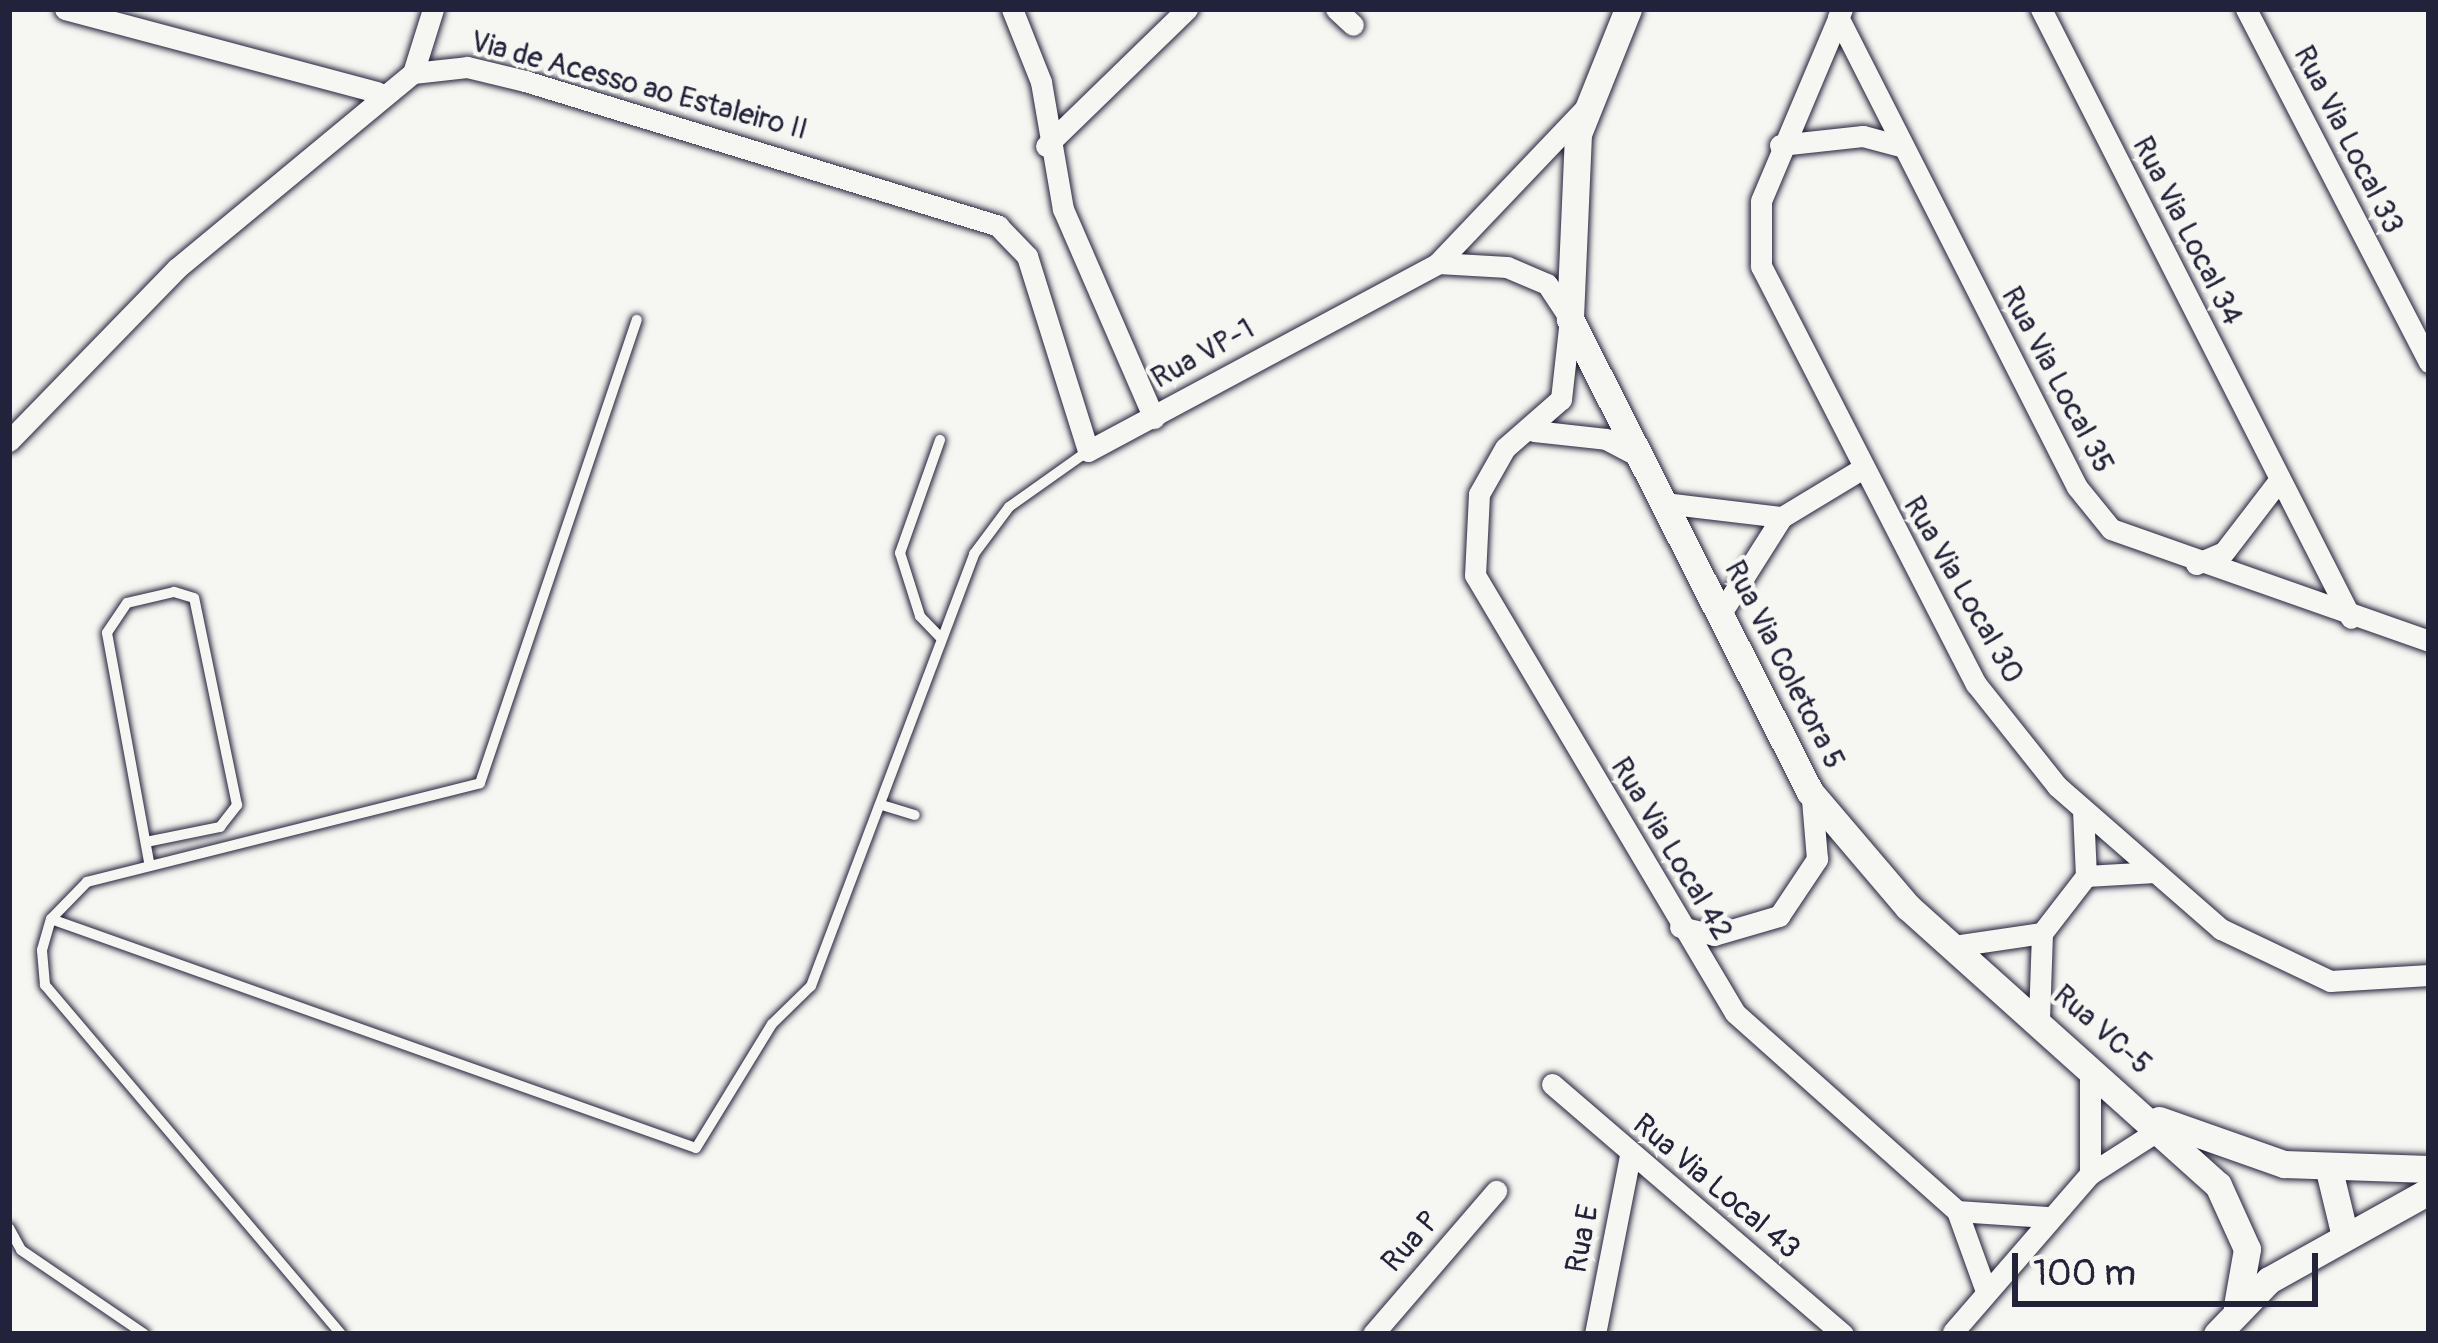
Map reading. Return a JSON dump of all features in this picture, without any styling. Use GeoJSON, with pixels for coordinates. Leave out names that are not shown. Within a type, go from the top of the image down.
{"type":"FeatureCollection","features":[{"type":"Feature","properties":{"kind":"street"},"geometry":{"type":"LineString","coordinates":[[64,9],[377,92]]}},
{"type":"Feature","properties":{"kind":"street"},"geometry":{"type":"LineString","coordinates":[[412,73],[433,9]]}},
{"type":"Feature","properties":{"kind":"street"},"geometry":{"type":"LineString","coordinates":[[1012,9],[1041,82],[1046,146],[1154,418]]}},
{"type":"Feature","properties":{"kind":"street"},"geometry":{"type":"LineString","coordinates":[[1046,146],[1187,9]]}},
{"type":"Feature","properties":{"kind":"street"},"geometry":{"type":"LineString","coordinates":[[1336,9],[1353,25]]}},
{"type":"Feature","properties":{"kind":"street","name":"Rua VP-1"},"geometry":{"type":"LineString","coordinates":[[1088,451],[1438,263],[1583,111],[1628,9]]}},
{"type":"Feature","properties":{"kind":"street","name":"Rua Via Local 34"},"geometry":{"type":"LineString","coordinates":[[2041,9],[2351,618]]}},
{"type":"Feature","properties":{"kind":"street","name":"Rua Via Local 33"},"geometry":{"type":"LineString","coordinates":[[2246,9],[2429,362]]}},
{"type":"Feature","properties":{"kind":"street","name":"Rua Via Local 30"},"geometry":{"type":"LineString","coordinates":[[1840,13],[1780,145],[1761,201],[1761,266],[1860,470],[1976,684],[2083,810],[2221,929],[2303,974],[2357,983],[2429,974]]}},
{"type":"Feature","properties":{"kind":"street","name":"Rua Via Local 35"},"geometry":{"type":"LineString","coordinates":[[1840,13],[1901,146],[2077,487],[2111,529],[2196,564],[2429,641]]}},
{"type":"Feature","properties":{"kind":"street","name":"Via de Acesso ao Estaleiro II"},"geometry":{"type":"LineString","coordinates":[[9,441],[176,269],[377,92],[412,73],[467,67],[998,226],[1027,256],[1088,451]]}},
{"type":"Feature","properties":{"kind":"street"},"geometry":{"type":"LineString","coordinates":[[1583,111],[1568,380],[1534,431],[1606,439],[1642,458]]}},
{"type":"Feature","properties":{"kind":"street"},"geometry":{"type":"LineString","coordinates":[[1780,145],[1863,136],[1901,146]]}},
{"type":"Feature","properties":{"kind":"street","name":"Rua Via Coletora 5"},"geometry":{"type":"LineString","coordinates":[[1438,263],[1507,267],[1546,284],[1570,319],[1810,793],[1954,946],[2006,992]]}},
{"type":"Feature","properties":{"kind":"street","name":"Rua Via Local 42"},"geometry":{"type":"LineString","coordinates":[[1534,431],[1505,448],[1469,535],[1475,575],[1680,927],[1735,1012],[1958,1211],[1986,1291]]}},
{"type":"Feature","properties":{"kind":"street"},"geometry":{"type":"LineString","coordinates":[[1721,613],[1782,517],[1860,470]]}},
{"type":"Feature","properties":{"kind":"street"},"geometry":{"type":"LineString","coordinates":[[2196,564],[2224,552],[2280,479]]}},
{"type":"Feature","properties":{"kind":"street"},"geometry":{"type":"LineString","coordinates":[[1664,502],[1782,517]]}},
{"type":"Feature","properties":{"kind":"street"},"geometry":{"type":"LineString","coordinates":[[1680,927],[1714,935],[1779,916],[1817,860],[1810,793]]}},
{"type":"Feature","properties":{"kind":"street"},"geometry":{"type":"LineString","coordinates":[[2039,1019],[2042,933],[2086,876],[2083,810]]}},
{"type":"Feature","properties":{"kind":"street"},"geometry":{"type":"LineString","coordinates":[[2086,876],[2155,872]]}},
{"type":"Feature","properties":{"kind":"street"},"geometry":{"type":"LineString","coordinates":[[1954,946],[2042,933]]}},
{"type":"Feature","properties":{"kind":"street","name":"Rua VC-5"},"geometry":{"type":"LineString","coordinates":[[2006,992],[2162,1123],[2218,1185],[2247,1249]]}},
{"type":"Feature","properties":{"kind":"street"},"geometry":{"type":"LineString","coordinates":[[2089,1061],[2090,1174]]}},
{"type":"Feature","properties":{"kind":"street","name":"Rua Via Local 43"},"geometry":{"type":"LineString","coordinates":[[1552,1084],[1630,1156],[1843,1334]]}},
{"type":"Feature","properties":{"kind":"street"},"geometry":{"type":"LineString","coordinates":[[1945,1333],[2090,1174],[2162,1123]]}},
{"type":"Feature","properties":{"kind":"street","name":"Rua VC-5"},"geometry":{"type":"LineString","coordinates":[[2162,1123],[2239,1148],[2328,1166],[2429,1169]]}},
{"type":"Feature","properties":{"kind":"street"},"geometry":{"type":"LineString","coordinates":[[2218,1185],[2218,1156],[2239,1148]]}},
{"type":"Feature","properties":{"kind":"street","name":"Rua E"},"geometry":{"type":"LineString","coordinates":[[1595,1334],[1630,1156]]}},
{"type":"Feature","properties":{"kind":"street"},"geometry":{"type":"LineString","coordinates":[[2328,1166],[2344,1232]]}},
{"type":"Feature","properties":{"kind":"street","name":"Rua P"},"geometry":{"type":"LineString","coordinates":[[1373,1334],[1496,1191]]}},
{"type":"Feature","properties":{"kind":"street"},"geometry":{"type":"LineString","coordinates":[[2217,1334],[2237,1306],[2289,1266],[2344,1232],[2429,1191]]}},
{"type":"Feature","properties":{"kind":"street"},"geometry":{"type":"LineString","coordinates":[[1958,1211],[2047,1217]]}},
{"type":"Feature","properties":{"kind":"street"},"geometry":{"type":"LineString","coordinates":[[2237,1306],[2247,1249],[2289,1266]]}},
{"type":"Feature","properties":{"kind":"lane"},"geometry":{"type":"LineString","coordinates":[[341,1334],[46,985],[51,919],[87,882],[149,861],[480,783],[637,320]]}},
{"type":"Feature","properties":{"kind":"lane"},"geometry":{"type":"LineString","coordinates":[[940,440],[900,553],[920,616],[940,637]]}},
{"type":"Feature","properties":{"kind":"lane","name":"Rua VP-1"},"geometry":{"type":"LineString","coordinates":[[51,919],[696,1148],[772,1024],[812,986],[886,806],[940,637],[974,554],[1009,507],[1088,451]]}},
{"type":"Feature","properties":{"kind":"lane"},"geometry":{"type":"LineString","coordinates":[[146,842],[220,827],[237,806],[186,593],[127,603],[107,633],[149,861]]}},
{"type":"Feature","properties":{"kind":"lane"},"geometry":{"type":"LineString","coordinates":[[886,806],[915,815]]}},
{"type":"Feature","properties":{"kind":"lane"},"geometry":{"type":"LineString","coordinates":[[9,1228],[21,1250],[144,1334]]}}]}
